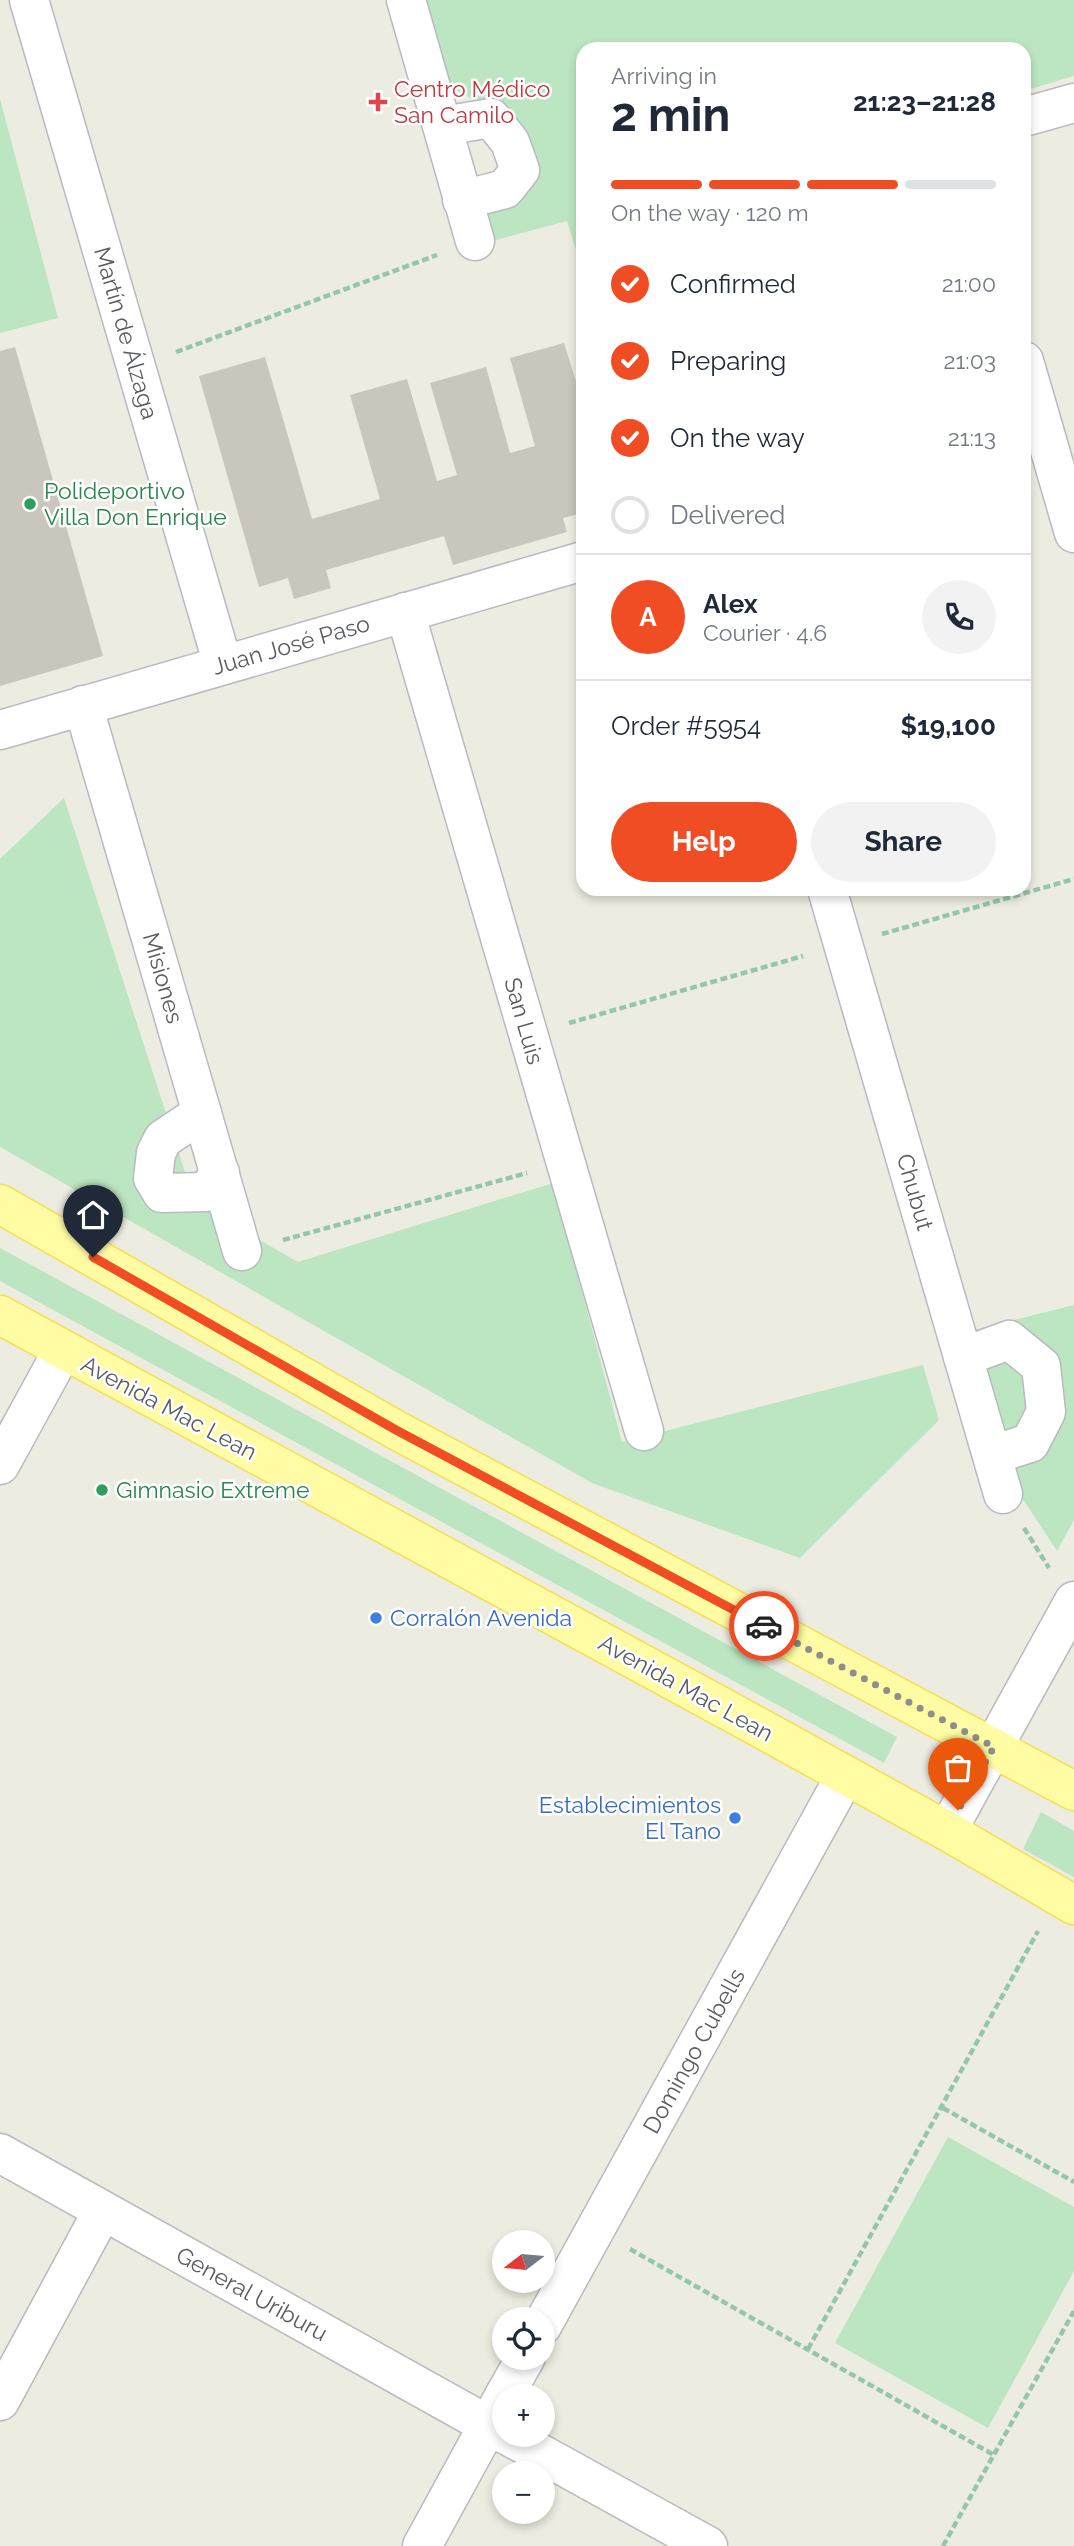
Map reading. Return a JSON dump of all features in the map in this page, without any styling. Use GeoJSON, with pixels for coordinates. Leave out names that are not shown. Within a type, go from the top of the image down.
{"type":"FeatureCollection","features":[{"type":"Feature","properties":{"kind":"main road"},"geometry":{"type":"LineString","coordinates":[[0,1204],[396,1430],[1074,1791]]}},
{"type":"Feature","properties":{"kind":"main road","name":"Avenida Mac Lean"},"geometry":{"type":"LineString","coordinates":[[0,1315],[947,1831],[1065,1901]]}},
{"type":"Feature","properties":{"kind":"street","name":"Martín de Álzaga"},"geometry":{"type":"LineString","coordinates":[[29,0],[223,666]]}},
{"type":"Feature","properties":{"kind":"street"},"geometry":{"type":"LineString","coordinates":[[406,0],[475,241]]}},
{"type":"Feature","properties":{"kind":"street"},"geometry":{"type":"LineString","coordinates":[[1031,115],[1074,103]]}},
{"type":"Feature","properties":{"kind":"street"},"geometry":{"type":"LineString","coordinates":[[443,125],[491,118],[510,142],[520,170],[505,189],[462,200]]}},
{"type":"Feature","properties":{"kind":"street"},"geometry":{"type":"LineString","coordinates":[[1033,430],[1074,533]]}},
{"type":"Feature","properties":{"kind":"street","name":"Juan José Paso"},"geometry":{"type":"LineString","coordinates":[[0,730],[576,563]]}},
{"type":"Feature","properties":{"kind":"street","name":"San Luis"},"geometry":{"type":"LineString","coordinates":[[405,612],[644,1431]]}},
{"type":"Feature","properties":{"kind":"street","name":"Misiones"},"geometry":{"type":"LineString","coordinates":[[83,705],[242,1251]]}},
{"type":"Feature","properties":{"kind":"street","name":"Chubut"},"geometry":{"type":"LineString","coordinates":[[829,896],[1003,1494]]}},
{"type":"Feature","properties":{"kind":"street"},"geometry":{"type":"LineString","coordinates":[[202,1113],[163,1139],[156,1153],[153,1178],[162,1193],[206,1192],[220,1173]]}},
{"type":"Feature","properties":{"kind":"street"},"geometry":{"type":"LineString","coordinates":[[963,1357],[1009,1339],[1041,1366],[1046,1412],[1030,1443],[992,1455]]}},
{"type":"Feature","properties":{"kind":"street"},"geometry":{"type":"LineString","coordinates":[[0,1465],[63,1350]]}},
{"type":"Feature","properties":{"kind":"street"},"geometry":{"type":"LineString","coordinates":[[947,1831],[1073,1603]]}},
{"type":"Feature","properties":{"kind":"street","name":"Domingo Cubells"},"geometry":{"type":"LineString","coordinates":[[553,2307],[845,1776]]}},
{"type":"Feature","properties":{"kind":"street","name":"General Uriburu"},"geometry":{"type":"LineString","coordinates":[[0,2153],[102,2212],[492,2412]]}},
{"type":"Feature","properties":{"kind":"street"},"geometry":{"type":"LineString","coordinates":[[0,2401],[102,2212]]}},
{"type":"Feature","properties":{"kind":"street"},"geometry":{"type":"LineString","coordinates":[[422,2546],[492,2432]]}},
{"type":"Feature","properties":{"kind":"street","name":"General Uriburu"},"geometry":{"type":"LineString","coordinates":[[549,2447],[708,2546]]}},
{"type":"Feature","properties":{"kind":"path"},"geometry":{"type":"LineString","coordinates":[[136,367],[475,241]]}},
{"type":"Feature","properties":{"kind":"path"},"geometry":{"type":"LineString","coordinates":[[242,1251],[565,1162]]}},
{"type":"Feature","properties":{"kind":"path"},"geometry":{"type":"LineString","coordinates":[[1003,1494],[1073,1603]]}},
{"type":"Feature","properties":{"kind":"path"},"geometry":{"type":"LineString","coordinates":[[808,2349],[943,2108],[1065,1901]]}},
{"type":"Feature","properties":{"kind":"path"},"geometry":{"type":"LineString","coordinates":[[943,2108],[1074,2182]]}},
{"type":"Feature","properties":{"kind":"path"},"geometry":{"type":"LineString","coordinates":[[596,2230],[994,2455]]}},
{"type":"Feature","properties":{"kind":"path"},"geometry":{"type":"LineString","coordinates":[[943,2546],[1074,2311]]}},
{"type":"Feature","properties":{"kind":"green space"},"geometry":{"type":"Polygon","coordinates":[[[425,0],[1074,0],[1074,76],[1031,89],[1031,42],[576,42],[576,250],[567,221],[492,241],[483,206],[523,190],[508,119],[447,85],[425,0]]]}},
{"type":"Feature","properties":{"kind":"green space"},"geometry":{"type":"Polygon","coordinates":[[[0,99],[58,318],[0,333],[0,99]]]}},
{"type":"Feature","properties":{"kind":"green space"},"geometry":{"type":"Polygon","coordinates":[[[64,798],[195,1203],[298,1262],[553,1183],[622,1442],[923,1365],[939,1420],[800,1558],[592,1483],[0,1147],[0,859],[64,798]]]}},
{"type":"Feature","properties":{"kind":"green space"},"geometry":{"type":"Polygon","coordinates":[[[0,1248],[897,1737],[884,1763],[0,1281],[0,1248]]]}},
{"type":"Feature","properties":{"kind":"green space"},"geometry":{"type":"Polygon","coordinates":[[[1074,1305],[1074,1520],[1057,1551],[1007,1475],[974,1330],[1074,1305]]]}},
{"type":"Feature","properties":{"kind":"green space"},"geometry":{"type":"Polygon","coordinates":[[[1041,1812],[1074,1831],[1074,1877],[1023,1849],[1041,1812]]]}},
{"type":"Feature","properties":{"kind":"green space"},"geometry":{"type":"Polygon","coordinates":[[[948,2137],[1074,2207],[1074,2271],[988,2428],[835,2343],[948,2137]]]}},
{"type":"Feature","properties":{"kind":"building"},"geometry":{"type":"Polygon","coordinates":[[[564,343],[576,382],[576,515],[563,518],[567,532],[453,565],[444,536],[326,570],[331,588],[294,599],[288,578],[259,587],[199,376],[265,357],[312,519],[380,499],[350,395],[407,379],[437,481],[457,475],[430,383],[486,367],[510,453],[535,446],[510,358],[564,343]]]}},
{"type":"Feature","properties":{"kind":"building","name":"Polideportivo Villa Don Enrique"},"geometry":{"type":"Polygon","coordinates":[[[15,347],[103,656],[0,686],[0,351],[15,347]]]}},
{"type":"Feature","properties":{"kind":"way so far"},"geometry":{"type":"LineString","coordinates":[[764,1626],[994,1747],[958,1810]]}},
{"type":"Feature","properties":{"kind":"place","name":"Centro Médico San Camilo"},"geometry":{"type":"Point","coordinates":[378,102]}},
{"type":"Feature","properties":{"kind":"place","name":"Polideportivo Villa Don Enrique"},"geometry":{"type":"Point","coordinates":[30,504]}},
{"type":"Feature","properties":{"kind":"place","name":"Gimnasio Extreme"},"geometry":{"type":"Point","coordinates":[102,1490]}},
{"type":"Feature","properties":{"kind":"place","name":"Corralón Avenida"},"geometry":{"type":"Point","coordinates":[376,1618]}},
{"type":"Feature","properties":{"kind":"place","name":"Establecimientos El Tano"},"geometry":{"type":"Point","coordinates":[735,1818]}},
{"type":"Feature","properties":{"kind":"route"},"geometry":{"type":"LineString","coordinates":[[93,1257],[396,1430],[764,1626]]}}]}
